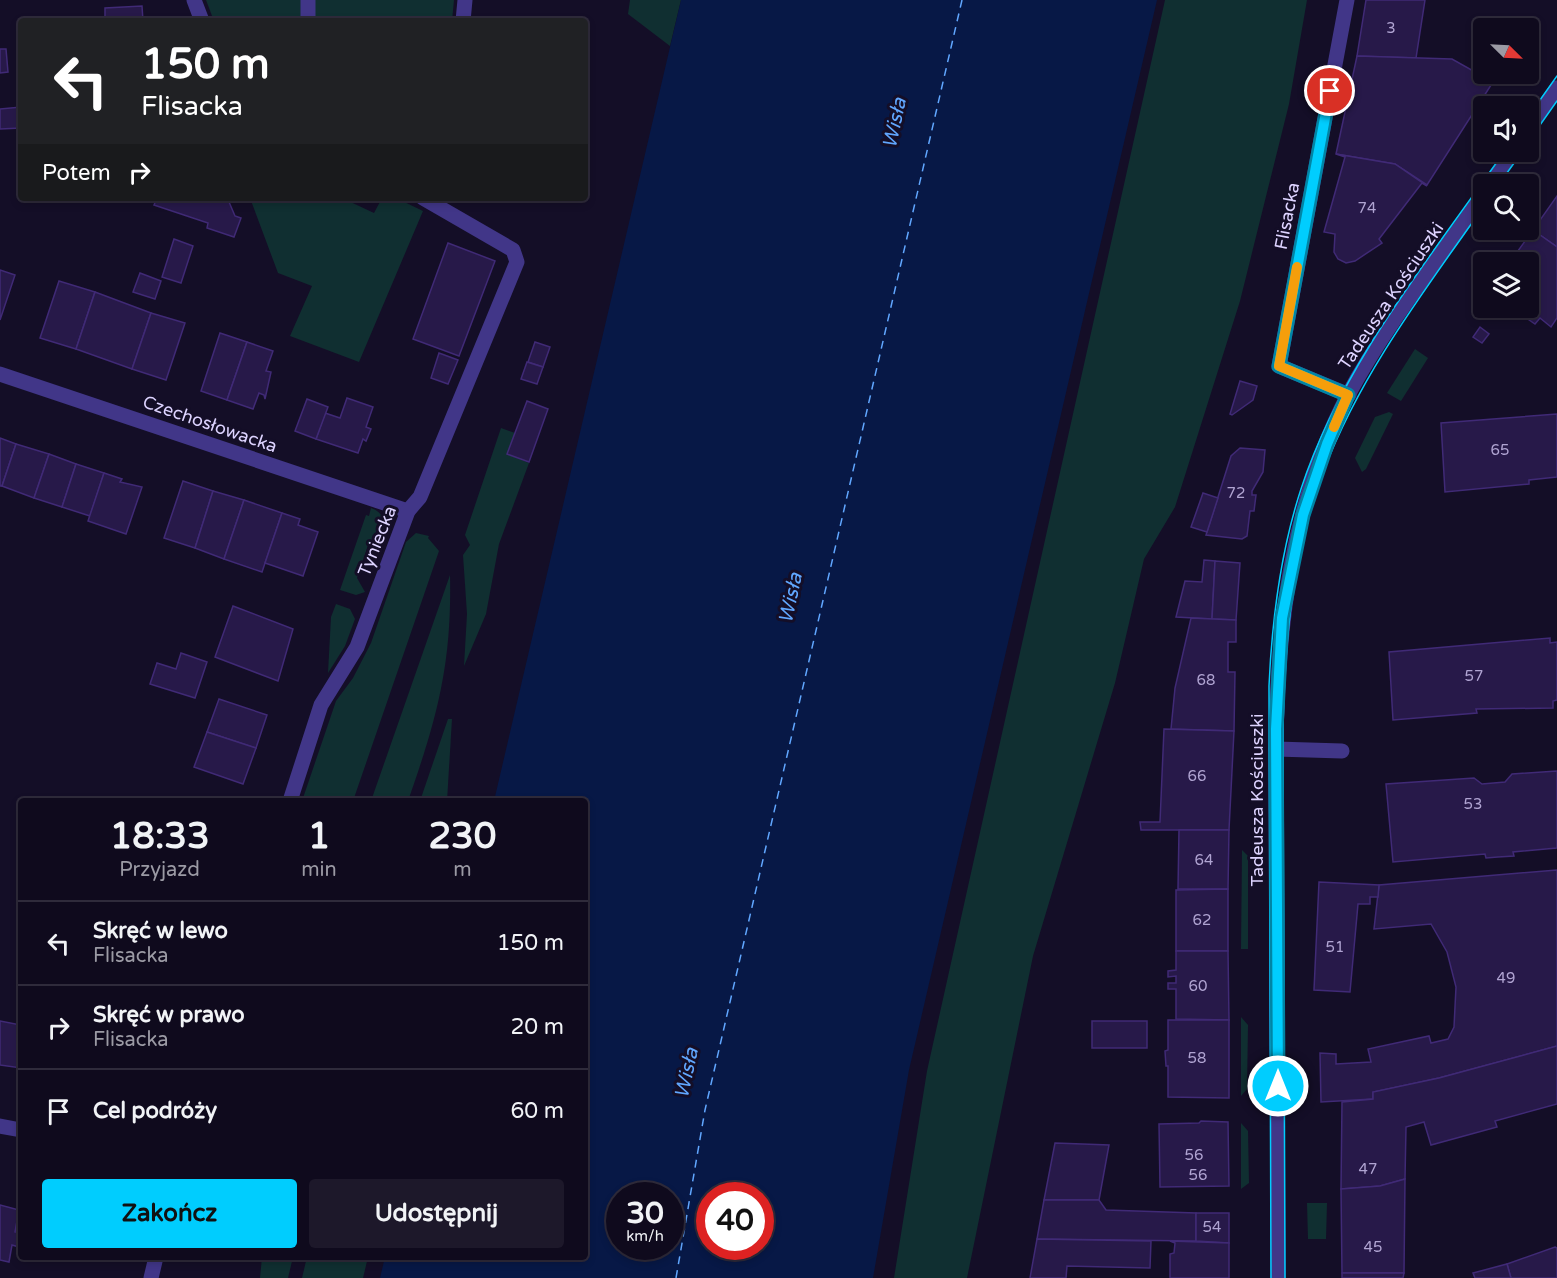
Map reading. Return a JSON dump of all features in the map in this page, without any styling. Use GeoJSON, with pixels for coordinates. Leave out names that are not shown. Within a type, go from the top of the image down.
{"type":"FeatureCollection","features":[{"type":"Feature","properties":{"kind":"street"},"geometry":{"type":"LineString","coordinates":[[194,0],[201,18]]}},
{"type":"Feature","properties":{"kind":"street"},"geometry":{"type":"LineString","coordinates":[[308,0],[308,18]]}},
{"type":"Feature","properties":{"kind":"street"},"geometry":{"type":"LineString","coordinates":[[463,18],[465,0]]}},
{"type":"Feature","properties":{"kind":"street","name":"Flisacka"},"geometry":{"type":"LineString","coordinates":[[1347,0],[1279,366],[1348,395]]}},
{"type":"Feature","properties":{"kind":"street"},"geometry":{"type":"LineString","coordinates":[[1539,113],[1557,88]]}},
{"type":"Feature","properties":{"kind":"street","name":"Tyniecka"},"geometry":{"type":"LineString","coordinates":[[291,798],[321,705],[357,647],[408,511],[420,497],[517,262],[513,250],[446,203]]}},
{"type":"Feature","properties":{"kind":"street","name":"Tadeusza Kościuszki"},"geometry":{"type":"LineString","coordinates":[[1278,1278],[1276,689],[1286,589],[1310,491],[1348,395],[1473,210]]}},
{"type":"Feature","properties":{"kind":"street","name":"Czechosłowacka"},"geometry":{"type":"LineString","coordinates":[[0,374],[408,511]]}},
{"type":"Feature","properties":{"kind":"street"},"geometry":{"type":"LineString","coordinates":[[1276,749],[1342,751]]}},
{"type":"Feature","properties":{"kind":"street"},"geometry":{"type":"LineString","coordinates":[[0,1126],[18,1129]]}},
{"type":"Feature","properties":{"kind":"street"},"geometry":{"type":"LineString","coordinates":[[152,1278],[155,1260]]}},
{"type":"Feature","properties":{"kind":"green space"},"geometry":{"type":"Polygon","coordinates":[[[206,0],[454,0],[452,18],[213,18],[206,0]]]}},
{"type":"Feature","properties":{"kind":"green space"},"geometry":{"type":"Polygon","coordinates":[[[630,0],[681,0],[670,46],[628,14],[630,0]]]}},
{"type":"Feature","properties":{"kind":"green space"},"geometry":{"type":"Polygon","coordinates":[[[1165,0],[1307,0],[1289,104],[1240,301],[1175,507],[1144,559],[1115,683],[1033,956],[967,1278],[894,1278],[927,1071],[1165,0]]]}},
{"type":"Feature","properties":{"kind":"green space"},"geometry":{"type":"Polygon","coordinates":[[[251,201],[348,201],[374,213],[380,201],[402,201],[423,211],[359,362],[290,336],[312,286],[278,273],[251,201]]]}},
{"type":"Feature","properties":{"kind":"green space"},"geometry":{"type":"Polygon","coordinates":[[[1415,349],[1428,358],[1401,401],[1387,393],[1415,349]]]}},
{"type":"Feature","properties":{"kind":"green space"},"geometry":{"type":"Polygon","coordinates":[[[1389,412],[1393,414],[1366,469],[1362,472],[1355,458],[1375,417],[1389,412]]]}},
{"type":"Feature","properties":{"kind":"green space"},"geometry":{"type":"Polygon","coordinates":[[[501,428],[515,433],[507,454],[529,463],[499,544],[486,614],[464,666],[467,614],[463,555],[470,545],[465,535],[501,428]]]}},
{"type":"Feature","properties":{"kind":"green space"},"geometry":{"type":"Polygon","coordinates":[[[371,508],[381,515],[386,531],[385,535],[369,542],[357,578],[365,592],[356,595],[340,590],[366,515],[369,516],[371,508]]]}},
{"type":"Feature","properties":{"kind":"green space"},"geometry":{"type":"Polygon","coordinates":[[[416,533],[429,536],[428,538],[439,551],[354,798],[303,798],[336,701],[353,678],[371,643],[406,542],[416,533]]]}},
{"type":"Feature","properties":{"kind":"green space"},"geometry":{"type":"Polygon","coordinates":[[[450,575],[448,636],[441,690],[409,798],[372,798],[450,575]]]}},
{"type":"Feature","properties":{"kind":"green space"},"geometry":{"type":"Polygon","coordinates":[[[336,604],[350,609],[355,619],[345,646],[328,673],[331,617],[336,604]]]}},
{"type":"Feature","properties":{"kind":"green space"},"geometry":{"type":"Polygon","coordinates":[[[448,719],[452,719],[447,798],[421,798],[448,719]]]}},
{"type":"Feature","properties":{"kind":"green space"},"geometry":{"type":"Polygon","coordinates":[[[1242,850],[1248,856],[1248,949],[1241,949],[1242,850]]]}},
{"type":"Feature","properties":{"kind":"green space"},"geometry":{"type":"Polygon","coordinates":[[[1241,1017],[1248,1025],[1247,1089],[1241,1096],[1241,1017]]]}},
{"type":"Feature","properties":{"kind":"green space"},"geometry":{"type":"Polygon","coordinates":[[[1241,1123],[1248,1131],[1249,1183],[1241,1189],[1241,1123]]]}},
{"type":"Feature","properties":{"kind":"green space"},"geometry":{"type":"Polygon","coordinates":[[[1307,1203],[1327,1203],[1326,1239],[1308,1239],[1307,1203]]]}},
{"type":"Feature","properties":{"kind":"green space"},"geometry":{"type":"Polygon","coordinates":[[[262,1260],[292,1260],[288,1278],[260,1278],[262,1260]]]}},
{"type":"Feature","properties":{"kind":"green space"},"geometry":{"type":"Polygon","coordinates":[[[306,1260],[367,1260],[363,1278],[302,1278],[306,1260]]]}},
{"type":"Feature","properties":{"kind":"water","name":"Wisła"},"geometry":{"type":"Polygon","coordinates":[[[681,0],[1157,0],[909,1070],[873,1278],[380,1278],[384,1260],[588,1260],[588,798],[495,798],[681,0]]]}},
{"type":"Feature","properties":{"kind":"building"},"geometry":{"type":"Polygon","coordinates":[[[1366,0],[1425,0],[1416,58],[1357,56],[1366,0]]]}},
{"type":"Feature","properties":{"kind":"building"},"geometry":{"type":"Polygon","coordinates":[[[142,6],[143,18],[105,18],[105,8],[142,6]]]}},
{"type":"Feature","properties":{"kind":"building"},"geometry":{"type":"Polygon","coordinates":[[[0,49],[6,49],[8,72],[0,73],[0,49]]]}},
{"type":"Feature","properties":{"kind":"building"},"geometry":{"type":"Polygon","coordinates":[[[1357,56],[1452,59],[1473,71],[1473,84],[1492,84],[1484,96],[1473,96],[1473,113],[1427,185],[1395,164],[1336,154],[1357,56]]]}},
{"type":"Feature","properties":{"kind":"building"},"geometry":{"type":"Polygon","coordinates":[[[18,107],[18,128],[0,129],[0,109],[18,107]]]}},
{"type":"Feature","properties":{"kind":"building"},"geometry":{"type":"Polygon","coordinates":[[[1336,154],[1395,164],[1427,186],[1422,183],[1379,239],[1382,243],[1355,261],[1346,263],[1338,259],[1334,252],[1335,234],[1324,232],[1345,157],[1336,154]]]}},
{"type":"Feature","properties":{"kind":"building"},"geometry":{"type":"Polygon","coordinates":[[[1557,196],[1557,247],[1539,234],[1539,222],[1557,196]]]}},
{"type":"Feature","properties":{"kind":"building"},"geometry":{"type":"Polygon","coordinates":[[[156,201],[228,201],[235,216],[241,218],[234,237],[207,228],[208,223],[154,205],[156,201]]]}},
{"type":"Feature","properties":{"kind":"building"},"geometry":{"type":"Polygon","coordinates":[[[1539,234],[1557,247],[1557,318],[1551,327],[1540,318],[1535,324],[1526,318],[1539,318],[1539,252],[1517,252],[1526,240],[1539,240],[1539,234]]]}},
{"type":"Feature","properties":{"kind":"building"},"geometry":{"type":"Polygon","coordinates":[[[174,239],[193,246],[181,283],[162,277],[174,239]]]}},
{"type":"Feature","properties":{"kind":"building"},"geometry":{"type":"Polygon","coordinates":[[[448,243],[495,261],[459,356],[413,339],[448,243]]]}},
{"type":"Feature","properties":{"kind":"building"},"geometry":{"type":"Polygon","coordinates":[[[0,270],[15,275],[0,320],[0,270]]]}},
{"type":"Feature","properties":{"kind":"building"},"geometry":{"type":"Polygon","coordinates":[[[140,273],[161,281],[155,299],[133,292],[140,273]]]}},
{"type":"Feature","properties":{"kind":"building"},"geometry":{"type":"Polygon","coordinates":[[[59,281],[95,292],[76,349],[40,338],[59,281]]]}},
{"type":"Feature","properties":{"kind":"building"},"geometry":{"type":"Polygon","coordinates":[[[95,292],[151,313],[132,369],[76,349],[95,292]]]}},
{"type":"Feature","properties":{"kind":"building"},"geometry":{"type":"Polygon","coordinates":[[[151,313],[185,323],[166,380],[132,369],[151,313]]]}},
{"type":"Feature","properties":{"kind":"building"},"geometry":{"type":"Polygon","coordinates":[[[1480,327],[1489,334],[1482,343],[1473,337],[1480,327]]]}},
{"type":"Feature","properties":{"kind":"building"},"geometry":{"type":"Polygon","coordinates":[[[220,333],[247,342],[227,400],[201,391],[220,333]]]}},
{"type":"Feature","properties":{"kind":"building"},"geometry":{"type":"Polygon","coordinates":[[[247,342],[273,351],[266,371],[271,372],[265,399],[264,395],[259,393],[253,409],[227,400],[247,342]]]}},
{"type":"Feature","properties":{"kind":"building"},"geometry":{"type":"Polygon","coordinates":[[[535,342],[550,347],[543,367],[528,362],[535,342]]]}},
{"type":"Feature","properties":{"kind":"building"},"geometry":{"type":"Polygon","coordinates":[[[439,353],[458,360],[448,384],[431,378],[439,353]]]}},
{"type":"Feature","properties":{"kind":"building"},"geometry":{"type":"Polygon","coordinates":[[[527,362],[543,367],[537,384],[521,379],[527,362]]]}},
{"type":"Feature","properties":{"kind":"building"},"geometry":{"type":"Polygon","coordinates":[[[1240,381],[1257,386],[1253,400],[1232,415],[1230,414],[1240,381]]]}},
{"type":"Feature","properties":{"kind":"building"},"geometry":{"type":"Polygon","coordinates":[[[347,398],[373,407],[366,427],[371,429],[366,441],[363,439],[358,453],[316,439],[325,413],[340,418],[347,398]]]}},
{"type":"Feature","properties":{"kind":"building"},"geometry":{"type":"Polygon","coordinates":[[[307,399],[328,407],[316,439],[295,431],[307,399]]]}},
{"type":"Feature","properties":{"kind":"building"},"geometry":{"type":"Polygon","coordinates":[[[527,401],[548,409],[529,462],[507,454],[527,401]]]}},
{"type":"Feature","properties":{"kind":"building"},"geometry":{"type":"Polygon","coordinates":[[[1557,414],[1557,477],[1529,480],[1529,484],[1445,492],[1441,423],[1557,414]]]}},
{"type":"Feature","properties":{"kind":"building"},"geometry":{"type":"Polygon","coordinates":[[[0,438],[16,444],[2,486],[0,486],[0,438]]]}},
{"type":"Feature","properties":{"kind":"building"},"geometry":{"type":"Polygon","coordinates":[[[16,444],[49,454],[34,498],[2,486],[16,444]]]}},
{"type":"Feature","properties":{"kind":"building"},"geometry":{"type":"Polygon","coordinates":[[[1240,448],[1265,450],[1263,472],[1252,491],[1252,495],[1256,495],[1254,511],[1250,511],[1247,536],[1242,539],[1206,535],[1231,456],[1240,448]]]}},
{"type":"Feature","properties":{"kind":"building"},"geometry":{"type":"Polygon","coordinates":[[[49,454],[76,464],[62,507],[34,498],[49,454]]]}},
{"type":"Feature","properties":{"kind":"building"},"geometry":{"type":"Polygon","coordinates":[[[76,464],[104,473],[90,516],[62,507],[76,464]]]}},
{"type":"Feature","properties":{"kind":"building"},"geometry":{"type":"Polygon","coordinates":[[[104,473],[122,479],[120,482],[142,487],[126,534],[88,521],[104,473]]]}},
{"type":"Feature","properties":{"kind":"building"},"geometry":{"type":"Polygon","coordinates":[[[183,481],[213,491],[195,548],[164,538],[183,481]]]}},
{"type":"Feature","properties":{"kind":"building"},"geometry":{"type":"Polygon","coordinates":[[[213,491],[244,500],[224,559],[195,548],[213,491]]]}},
{"type":"Feature","properties":{"kind":"building"},"geometry":{"type":"Polygon","coordinates":[[[1203,493],[1218,498],[1207,532],[1191,527],[1203,493]]]}},
{"type":"Feature","properties":{"kind":"building"},"geometry":{"type":"Polygon","coordinates":[[[244,500],[282,513],[262,572],[224,559],[244,500]]]}},
{"type":"Feature","properties":{"kind":"building"},"geometry":{"type":"Polygon","coordinates":[[[282,513],[300,519],[298,525],[318,532],[303,576],[265,563],[282,513]]]}},
{"type":"Feature","properties":{"kind":"building"},"geometry":{"type":"Polygon","coordinates":[[[1204,560],[1215,561],[1212,619],[1176,617],[1185,581],[1202,582],[1204,560]]]}},
{"type":"Feature","properties":{"kind":"building"},"geometry":{"type":"Polygon","coordinates":[[[1215,561],[1240,563],[1236,620],[1212,619],[1215,561]]]}},
{"type":"Feature","properties":{"kind":"building"},"geometry":{"type":"Polygon","coordinates":[[[233,606],[293,629],[278,681],[215,657],[233,606]]]}},
{"type":"Feature","properties":{"kind":"building"},"geometry":{"type":"Polygon","coordinates":[[[1191,618],[1236,620],[1236,642],[1228,642],[1228,672],[1235,672],[1234,731],[1171,729],[1175,688],[1191,618]]]}},
{"type":"Feature","properties":{"kind":"building"},"geometry":{"type":"Polygon","coordinates":[[[1550,638],[1550,643],[1557,642],[1557,700],[1553,701],[1553,708],[1476,709],[1477,713],[1393,720],[1389,652],[1550,638]]]}},
{"type":"Feature","properties":{"kind":"building"},"geometry":{"type":"Polygon","coordinates":[[[181,653],[207,662],[195,698],[150,684],[157,663],[176,669],[181,653]]]}},
{"type":"Feature","properties":{"kind":"building"},"geometry":{"type":"Polygon","coordinates":[[[219,699],[267,715],[256,748],[207,732],[219,699]]]}},
{"type":"Feature","properties":{"kind":"building"},"geometry":{"type":"Polygon","coordinates":[[[1164,729],[1234,731],[1229,830],[1141,830],[1140,822],[1160,822],[1164,729]]]}},
{"type":"Feature","properties":{"kind":"building"},"geometry":{"type":"Polygon","coordinates":[[[207,732],[256,748],[243,784],[194,767],[207,732]]]}},
{"type":"Feature","properties":{"kind":"building"},"geometry":{"type":"Polygon","coordinates":[[[1557,771],[1557,848],[1513,852],[1514,856],[1486,858],[1485,854],[1393,862],[1386,784],[1474,778],[1482,784],[1505,782],[1512,774],[1557,771]]]}},
{"type":"Feature","properties":{"kind":"building"},"geometry":{"type":"Polygon","coordinates":[[[1179,830],[1229,830],[1228,889],[1178,889],[1179,830]]]}},
{"type":"Feature","properties":{"kind":"building"},"geometry":{"type":"Polygon","coordinates":[[[1557,870],[1557,1046],[1439,1078],[1373,1092],[1373,1099],[1321,1102],[1320,1053],[1336,1054],[1336,1064],[1371,1062],[1368,1049],[1429,1036],[1431,1043],[1448,1039],[1454,1027],[1456,987],[1447,952],[1431,924],[1374,929],[1379,885],[1557,870]]]}},
{"type":"Feature","properties":{"kind":"building"},"geometry":{"type":"Polygon","coordinates":[[[1319,882],[1379,885],[1378,897],[1370,897],[1370,904],[1358,904],[1350,992],[1314,990],[1319,882]]]}},
{"type":"Feature","properties":{"kind":"building"},"geometry":{"type":"Polygon","coordinates":[[[1228,889],[1228,951],[1176,951],[1176,890],[1228,889]]]}},
{"type":"Feature","properties":{"kind":"building"},"geometry":{"type":"Polygon","coordinates":[[[1176,951],[1228,951],[1229,1020],[1176,1019],[1176,989],[1168,989],[1168,983],[1176,983],[1176,976],[1168,977],[1168,971],[1176,970],[1176,951]]]}},
{"type":"Feature","properties":{"kind":"building"},"geometry":{"type":"Polygon","coordinates":[[[1168,1020],[1229,1020],[1229,1098],[1168,1097],[1168,1066],[1166,1066],[1165,1051],[1168,1050],[1168,1020]]]}},
{"type":"Feature","properties":{"kind":"building"},"geometry":{"type":"Polygon","coordinates":[[[0,1021],[18,1024],[18,1068],[0,1065],[0,1021]]]}},
{"type":"Feature","properties":{"kind":"building"},"geometry":{"type":"Polygon","coordinates":[[[1092,1021],[1147,1021],[1147,1048],[1092,1048],[1092,1021]]]}},
{"type":"Feature","properties":{"kind":"building"},"geometry":{"type":"Polygon","coordinates":[[[1557,1046],[1557,1104],[1495,1121],[1497,1127],[1431,1145],[1424,1122],[1406,1127],[1405,1179],[1380,1186],[1341,1189],[1342,1102],[1373,1099],[1373,1092],[1439,1078],[1557,1046]]]}},
{"type":"Feature","properties":{"kind":"building"},"geometry":{"type":"Polygon","coordinates":[[[1201,1121],[1228,1122],[1229,1186],[1160,1187],[1159,1124],[1199,1123],[1201,1121]]]}},
{"type":"Feature","properties":{"kind":"building"},"geometry":{"type":"Polygon","coordinates":[[[1055,1143],[1109,1145],[1099,1200],[1044,1200],[1055,1143]]]}},
{"type":"Feature","properties":{"kind":"building"},"geometry":{"type":"Polygon","coordinates":[[[1405,1179],[1404,1273],[1342,1273],[1341,1189],[1380,1186],[1405,1179]]]}},
{"type":"Feature","properties":{"kind":"building"},"geometry":{"type":"Polygon","coordinates":[[[1044,1200],[1099,1200],[1106,1210],[1196,1213],[1196,1241],[1037,1239],[1044,1200]]]}},
{"type":"Feature","properties":{"kind":"building"},"geometry":{"type":"Polygon","coordinates":[[[0,1205],[18,1210],[15,1232],[18,1232],[18,1247],[12,1245],[9,1262],[0,1260],[0,1205]]]}},
{"type":"Feature","properties":{"kind":"building"},"geometry":{"type":"Polygon","coordinates":[[[1196,1213],[1229,1213],[1229,1243],[1196,1241],[1196,1213]]]}},
{"type":"Feature","properties":{"kind":"building"},"geometry":{"type":"Polygon","coordinates":[[[1037,1239],[1151,1241],[1150,1268],[1067,1266],[1066,1278],[1030,1278],[1037,1239]]]}},
{"type":"Feature","properties":{"kind":"building"},"geometry":{"type":"Polygon","coordinates":[[[1170,1241],[1229,1243],[1229,1278],[1170,1278],[1170,1254],[1174,1253],[1175,1243],[1170,1241]]]}},
{"type":"Feature","properties":{"kind":"building"},"geometry":{"type":"Polygon","coordinates":[[[1557,1248],[1557,1278],[1511,1278],[1507,1264],[1557,1248]]]}},
{"type":"Feature","properties":{"kind":"building"},"geometry":{"type":"Polygon","coordinates":[[[1507,1264],[1511,1278],[1475,1278],[1473,1273],[1507,1264]]]}},
{"type":"Feature","properties":{"kind":"building"},"geometry":{"type":"Polygon","coordinates":[[[1342,1273],[1404,1273],[1403,1278],[1342,1278],[1342,1273]]]}},
{"type":"Feature","properties":{"kind":"ferry route"},"geometry":{"type":"LineString","coordinates":[[676,1278],[705,1110],[962,0]]}},
{"type":"Feature","properties":{"kind":"tram line"},"geometry":{"type":"LineString","coordinates":[[1539,101],[1557,76]]}},
{"type":"Feature","properties":{"kind":"tram line"},"geometry":{"type":"LineString","coordinates":[[1539,126],[1557,101]]}},
{"type":"Feature","properties":{"kind":"tram line"},"geometry":{"type":"LineString","coordinates":[[1271,1278],[1269,686],[1272,636],[1282,562],[1301,489],[1318,443],[1340,399],[1390,313],[1497,162]]}},
{"type":"Feature","properties":{"kind":"tram line"},"geometry":{"type":"LineString","coordinates":[[1506,174],[1515,162]]}},
{"type":"Feature","properties":{"kind":"tram line"},"geometry":{"type":"LineString","coordinates":[[1285,1278],[1283,728],[1288,630],[1297,565],[1313,501],[1324,470],[1356,400],[1396,333],[1473,222]]}},
{"type":"Feature","properties":{"kind":"slow traffic"},"geometry":{"type":"LineString","coordinates":[[1297,267],[1279,366],[1348,395],[1334,427]]}},
{"type":"Feature","properties":{"kind":"route"},"geometry":{"type":"LineString","coordinates":[[1278,1086],[1276,689],[1282,618],[1286,589],[1303,515],[1318,468],[1348,395],[1279,366],[1330,91]]}}]}
